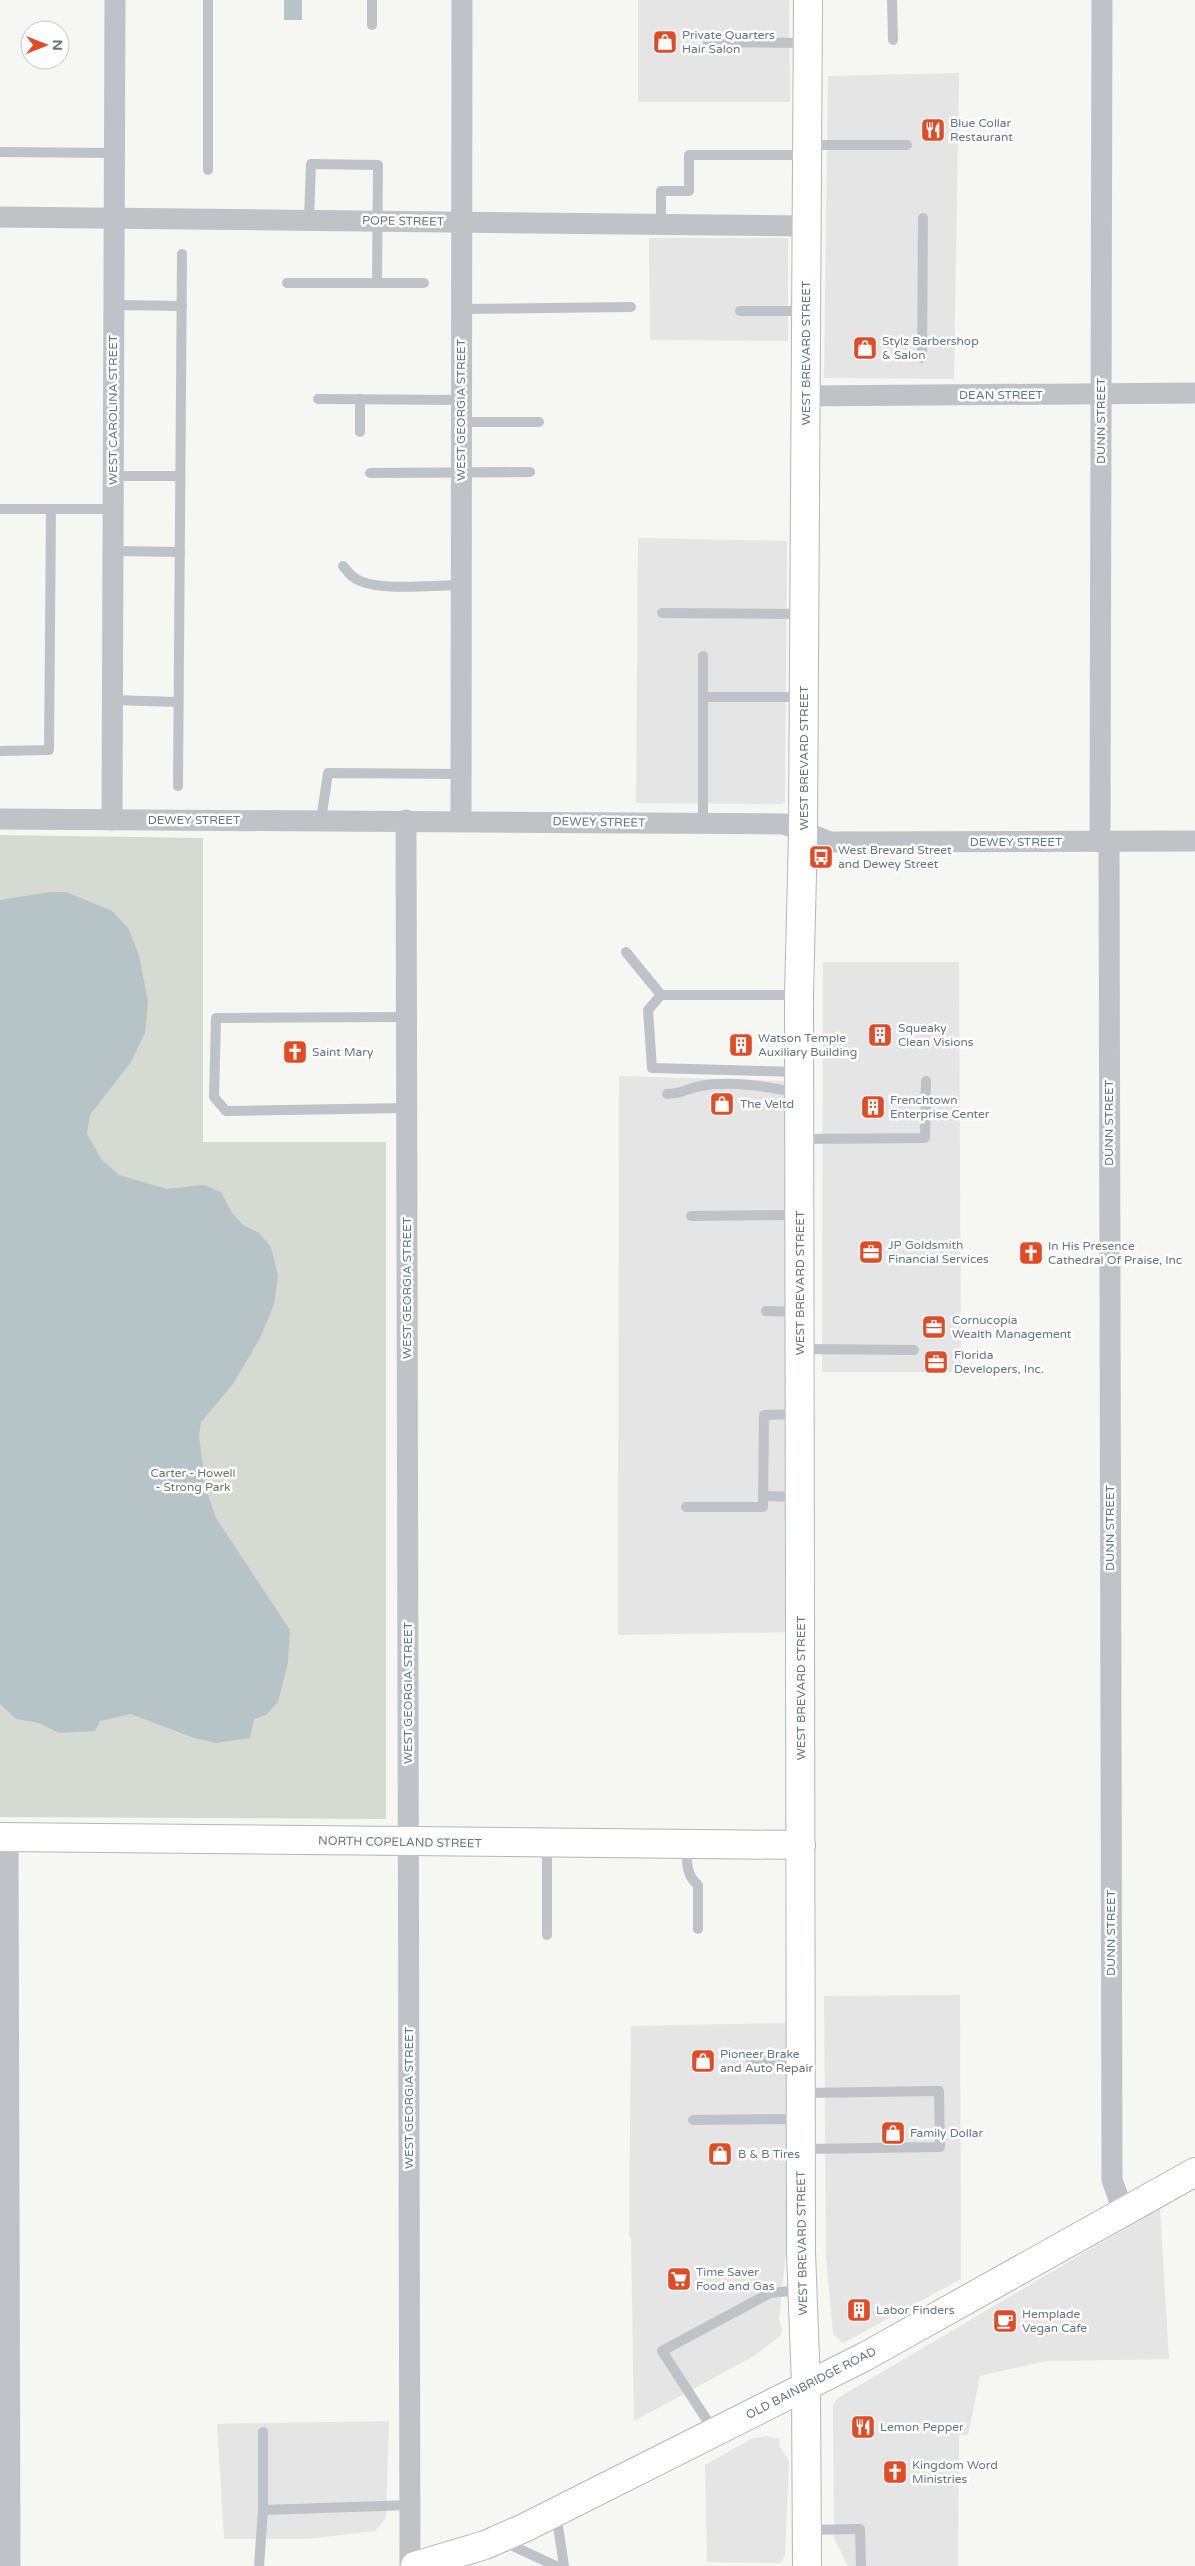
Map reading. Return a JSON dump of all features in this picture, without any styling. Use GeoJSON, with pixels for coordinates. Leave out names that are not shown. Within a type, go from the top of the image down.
{"type":"FeatureCollection","features":[{"type":"Feature","properties":{"kind":"street","name":"WEST CAROLINA STREET"},"geometry":{"type":"LineString","coordinates":[[112,820],[115,0]]}},
{"type":"Feature","properties":{"kind":"street","name":"WEST GEORGIA STREET"},"geometry":{"type":"LineString","coordinates":[[460,820],[462,0]]}},
{"type":"Feature","properties":{"kind":"street","name":"WEST BREVARD STREET"},"geometry":{"type":"LineString","coordinates":[[807,2566],[806,2385],[802,2290],[801,2149],[799,996],[805,614],[808,0]]}},
{"type":"Feature","properties":{"kind":"street","name":"DUNN STREET"},"geometry":{"type":"LineString","coordinates":[[1102,0],[1101,394],[1112,2180],[1124,2213]]}},
{"type":"Feature","properties":{"kind":"street","name":"POPE STREET"},"geometry":{"type":"LineString","coordinates":[[0,216],[807,226]]}},
{"type":"Feature","properties":{"kind":"street","name":"DEAN STREET"},"geometry":{"type":"LineString","coordinates":[[806,396],[1195,393]]}},
{"type":"Feature","properties":{"kind":"street","name":"DEWEY STREET"},"geometry":{"type":"LineString","coordinates":[[0,819],[460,820],[784,824],[830,842],[1105,842],[1195,840]]}},
{"type":"Feature","properties":{"kind":"street","name":"WEST GEORGIA STREET"},"geometry":{"type":"LineString","coordinates":[[406,820],[410,2566]]}},
{"type":"Feature","properties":{"kind":"street","name":"NORTH COPELAND STREET"},"geometry":{"type":"LineString","coordinates":[[4,1838],[801,1845]]}},
{"type":"Feature","properties":{"kind":"street"},"geometry":{"type":"LineString","coordinates":[[4,1838],[5,2310],[10,2566]]}},
{"type":"Feature","properties":{"kind":"street","name":"OLD BAINBRIDGE ROAD"},"geometry":{"type":"LineString","coordinates":[[415,2566],[449,2558],[499,2540],[866,2356],[1195,2172]]}},
{"type":"Feature","properties":{"kind":"lane"},"geometry":{"type":"LineString","coordinates":[[208,0],[208,170]]}},
{"type":"Feature","properties":{"kind":"lane"},"geometry":{"type":"LineString","coordinates":[[372,0],[372,25]]}},
{"type":"Feature","properties":{"kind":"lane"},"geometry":{"type":"LineString","coordinates":[[892,0],[892,40]]}},
{"type":"Feature","properties":{"kind":"lane"},"geometry":{"type":"LineString","coordinates":[[708,42],[808,43]]}},
{"type":"Feature","properties":{"kind":"lane"},"geometry":{"type":"LineString","coordinates":[[661,224],[661,191],[689,191],[689,155],[906,145]]}},
{"type":"Feature","properties":{"kind":"lane"},"geometry":{"type":"LineString","coordinates":[[0,152],[115,153]]}},
{"type":"Feature","properties":{"kind":"lane"},"geometry":{"type":"LineString","coordinates":[[309,220],[311,164],[378,165],[377,283]]}},
{"type":"Feature","properties":{"kind":"lane"},"geometry":{"type":"LineString","coordinates":[[922,358],[923,218]]}},
{"type":"Feature","properties":{"kind":"lane"},"geometry":{"type":"LineString","coordinates":[[178,786],[182,254]]}},
{"type":"Feature","properties":{"kind":"lane"},"geometry":{"type":"LineString","coordinates":[[287,283],[424,283]]}},
{"type":"Feature","properties":{"kind":"lane"},"geometry":{"type":"LineString","coordinates":[[114,305],[182,306]]}},
{"type":"Feature","properties":{"kind":"lane"},"geometry":{"type":"LineString","coordinates":[[462,309],[632,307]]}},
{"type":"Feature","properties":{"kind":"lane"},"geometry":{"type":"LineString","coordinates":[[740,311],[806,311]]}},
{"type":"Feature","properties":{"kind":"lane"},"geometry":{"type":"LineString","coordinates":[[318,399],[462,400]]}},
{"type":"Feature","properties":{"kind":"lane"},"geometry":{"type":"LineString","coordinates":[[360,399],[360,432]]}},
{"type":"Feature","properties":{"kind":"lane"},"geometry":{"type":"LineString","coordinates":[[462,422],[539,422]]}},
{"type":"Feature","properties":{"kind":"lane"},"geometry":{"type":"LineString","coordinates":[[370,473],[530,472]]}},
{"type":"Feature","properties":{"kind":"lane"},"geometry":{"type":"LineString","coordinates":[[113,476],[180,476]]}},
{"type":"Feature","properties":{"kind":"lane"},"geometry":{"type":"LineString","coordinates":[[0,509],[113,509]]}},
{"type":"Feature","properties":{"kind":"lane"},"geometry":{"type":"LineString","coordinates":[[0,751],[48,750],[51,509]]}},
{"type":"Feature","properties":{"kind":"lane"},"geometry":{"type":"LineString","coordinates":[[113,551],[180,552]]}},
{"type":"Feature","properties":{"kind":"lane"},"geometry":{"type":"LineString","coordinates":[[343,566],[350,576],[367,583],[382,585],[461,585]]}},
{"type":"Feature","properties":{"kind":"lane"},"geometry":{"type":"LineString","coordinates":[[662,613],[805,614]]}},
{"type":"Feature","properties":{"kind":"lane"},"geometry":{"type":"LineString","coordinates":[[703,823],[704,656]]}},
{"type":"Feature","properties":{"kind":"lane"},"geometry":{"type":"LineString","coordinates":[[704,697],[804,697]]}},
{"type":"Feature","properties":{"kind":"lane"},"geometry":{"type":"LineString","coordinates":[[112,700],[178,702]]}},
{"type":"Feature","properties":{"kind":"lane"},"geometry":{"type":"LineString","coordinates":[[321,820],[328,774],[460,774]]}},
{"type":"Feature","properties":{"kind":"lane"},"geometry":{"type":"LineString","coordinates":[[626,952],[661,995]]}},
{"type":"Feature","properties":{"kind":"lane"},"geometry":{"type":"LineString","coordinates":[[799,996],[661,995],[648,1010],[652,1068],[800,1082]]}},
{"type":"Feature","properties":{"kind":"lane"},"geometry":{"type":"LineString","coordinates":[[407,1017],[216,1018],[214,1097],[226,1111],[407,1108]]}},
{"type":"Feature","properties":{"kind":"lane"},"geometry":{"type":"LineString","coordinates":[[800,1139],[925,1138],[926,1081]]}},
{"type":"Feature","properties":{"kind":"lane"},"geometry":{"type":"LineString","coordinates":[[667,1094],[681,1094],[700,1086],[800,1082]]}},
{"type":"Feature","properties":{"kind":"lane"},"geometry":{"type":"LineString","coordinates":[[690,1216],[800,1215]]}},
{"type":"Feature","properties":{"kind":"lane"},"geometry":{"type":"LineString","coordinates":[[766,1311],[800,1312]]}},
{"type":"Feature","properties":{"kind":"lane"},"geometry":{"type":"LineString","coordinates":[[800,1349],[914,1350]]}},
{"type":"Feature","properties":{"kind":"lane"},"geometry":{"type":"LineString","coordinates":[[686,1507],[763,1507],[764,1415],[800,1414]]}},
{"type":"Feature","properties":{"kind":"lane"},"geometry":{"type":"LineString","coordinates":[[763,1496],[801,1497]]}},
{"type":"Feature","properties":{"kind":"lane"},"geometry":{"type":"LineString","coordinates":[[547,1843],[547,1935]]}},
{"type":"Feature","properties":{"kind":"lane"},"geometry":{"type":"LineString","coordinates":[[687,1844],[686,1863],[690,1877],[698,1885],[698,1929]]}},
{"type":"Feature","properties":{"kind":"lane"},"geometry":{"type":"LineString","coordinates":[[751,2061],[801,2061]]}},
{"type":"Feature","properties":{"kind":"lane"},"geometry":{"type":"LineString","coordinates":[[693,2120],[939,2091],[940,2147],[801,2149]]}},
{"type":"Feature","properties":{"kind":"lane"},"geometry":{"type":"LineString","coordinates":[[714,2431],[662,2351],[770,2292],[802,2290]]}},
{"type":"Feature","properties":{"kind":"lane"},"geometry":{"type":"LineString","coordinates":[[259,2566],[263,2510],[263,2432]]}},
{"type":"Feature","properties":{"kind":"lane"},"geometry":{"type":"LineString","coordinates":[[263,2510],[410,2505]]}},
{"type":"Feature","properties":{"kind":"lane"},"geometry":{"type":"LineString","coordinates":[[556,2512],[564,2566]]}},
{"type":"Feature","properties":{"kind":"lane"},"geometry":{"type":"LineString","coordinates":[[807,2530],[860,2529],[861,2566]]}},
{"type":"Feature","properties":{"kind":"lane"},"geometry":{"type":"LineString","coordinates":[[499,2540],[556,2566]]}},
{"type":"Feature","properties":{"kind":"shaded area"},"geometry":{"type":"Polygon","coordinates":[[[284,0],[302,0],[302,20],[284,20],[284,0]]]}},
{"type":"Feature","properties":{"kind":"shaded area"},"geometry":{"type":"Polygon","coordinates":[[[638,0],[789,0],[790,102],[638,102],[638,0]]]}},
{"type":"Feature","properties":{"kind":"shaded area"},"geometry":{"type":"Polygon","coordinates":[[[959,73],[954,379],[824,378],[828,76],[959,73]]]}},
{"type":"Feature","properties":{"kind":"shaded area"},"geometry":{"type":"Polygon","coordinates":[[[649,238],[788,238],[788,341],[650,340],[649,238]]]}},
{"type":"Feature","properties":{"kind":"shaded area"},"geometry":{"type":"Polygon","coordinates":[[[638,538],[787,541],[785,802],[781,804],[636,803],[638,538]]]}},
{"type":"Feature","properties":{"kind":"shaded area"},"geometry":{"type":"Polygon","coordinates":[[[50,892],[66,892],[112,911],[128,928],[139,955],[148,1002],[145,1033],[131,1062],[90,1115],[87,1134],[102,1160],[119,1175],[167,1189],[204,1185],[221,1192],[232,1213],[243,1225],[259,1233],[271,1247],[278,1276],[274,1305],[259,1340],[233,1384],[201,1422],[199,1436],[206,1489],[216,1518],[290,1630],[288,1662],[278,1702],[266,1715],[254,1719],[250,1738],[216,1743],[194,1738],[131,1714],[100,1721],[95,1731],[59,1733],[39,1723],[16,1719],[0,1704],[0,900],[50,892]]]}},
{"type":"Feature","properties":{"kind":"shaded area"},"geometry":{"type":"Polygon","coordinates":[[[823,962],[959,962],[961,1372],[822,1372],[823,962]]]}},
{"type":"Feature","properties":{"kind":"shaded area"},"geometry":{"type":"Polygon","coordinates":[[[619,1076],[786,1081],[788,1632],[618,1635],[619,1076]]]}},
{"type":"Feature","properties":{"kind":"shaded area"},"geometry":{"type":"Polygon","coordinates":[[[960,1995],[961,2279],[843,2343],[833,2334],[826,2256],[824,1996],[960,1995]]]}},
{"type":"Feature","properties":{"kind":"shaded area"},"geometry":{"type":"Polygon","coordinates":[[[788,2023],[788,2234],[779,2319],[782,2330],[781,2335],[754,2356],[634,2421],[631,2237],[629,2236],[631,2026],[788,2023]]]}},
{"type":"Feature","properties":{"kind":"shaded area"},"geometry":{"type":"Polygon","coordinates":[[[1160,2208],[1169,2359],[1046,2361],[980,2376],[968,2435],[959,2435],[958,2566],[848,2566],[834,2538],[833,2405],[838,2398],[1160,2208]]]}},
{"type":"Feature","properties":{"kind":"shaded area"},"geometry":{"type":"Polygon","coordinates":[[[389,2421],[386,2518],[375,2531],[307,2539],[224,2539],[217,2424],[389,2421]]]}},
{"type":"Feature","properties":{"kind":"shaded area"},"geometry":{"type":"Polygon","coordinates":[[[767,2436],[780,2439],[779,2446],[789,2460],[785,2555],[781,2563],[707,2562],[705,2465],[753,2438],[767,2436]]]}},
{"type":"Feature","properties":{"kind":"green space","name":"Carter - Howell - Strong Park"},"geometry":{"type":"Polygon","coordinates":[[[0,835],[203,838],[203,1142],[386,1142],[386,1819],[0,1817],[0,835]]]}},
{"type":"Feature","properties":{"kind":"place","name":"Private Quarters Hair Salon"},"geometry":{"type":"Point","coordinates":[665,42]}},
{"type":"Feature","properties":{"kind":"place","name":"Blue Collar Restaurant"},"geometry":{"type":"Point","coordinates":[933,130]}},
{"type":"Feature","properties":{"kind":"place","name":"Stylz Barbershop & Salon"},"geometry":{"type":"Point","coordinates":[865,348]}},
{"type":"Feature","properties":{"kind":"place","name":"West Brevard Street and Dewey Street"},"geometry":{"type":"Point","coordinates":[821,857]}},
{"type":"Feature","properties":{"kind":"place","name":"Squeaky Clean Visions"},"geometry":{"type":"Point","coordinates":[880,1035]}},
{"type":"Feature","properties":{"kind":"place","name":"Watson Temple Auxiliary Building"},"geometry":{"type":"Point","coordinates":[741,1045]}},
{"type":"Feature","properties":{"kind":"place","name":"Saint Mary"},"geometry":{"type":"Point","coordinates":[295,1052]}},
{"type":"Feature","properties":{"kind":"place","name":"The Veltd"},"geometry":{"type":"Point","coordinates":[722,1104]}},
{"type":"Feature","properties":{"kind":"place","name":"Frenchtown Enterprise Center"},"geometry":{"type":"Point","coordinates":[873,1107]}},
{"type":"Feature","properties":{"kind":"place","name":"JP Goldsmith Financial Services"},"geometry":{"type":"Point","coordinates":[871,1252]}},
{"type":"Feature","properties":{"kind":"place","name":"In His Presence Cathedral Of Praise, Inc"},"geometry":{"type":"Point","coordinates":[1031,1253]}},
{"type":"Feature","properties":{"kind":"place","name":"Cornucopia Wealth Management"},"geometry":{"type":"Point","coordinates":[934,1327]}},
{"type":"Feature","properties":{"kind":"place","name":"Florida Developers, Inc."},"geometry":{"type":"Point","coordinates":[936,1362]}},
{"type":"Feature","properties":{"kind":"place","name":"Pioneer Brake and Auto Repair"},"geometry":{"type":"Point","coordinates":[703,2061]}},
{"type":"Feature","properties":{"kind":"place","name":"Family Dollar"},"geometry":{"type":"Point","coordinates":[893,2133]}},
{"type":"Feature","properties":{"kind":"place","name":"B & B Tires"},"geometry":{"type":"Point","coordinates":[720,2154]}},
{"type":"Feature","properties":{"kind":"place","name":"Time Saver Food and Gas"},"geometry":{"type":"Point","coordinates":[679,2279]}},
{"type":"Feature","properties":{"kind":"place","name":"Labor Finders"},"geometry":{"type":"Point","coordinates":[859,2310]}},
{"type":"Feature","properties":{"kind":"place","name":"Hemplade Vegan Cafe"},"geometry":{"type":"Point","coordinates":[1005,2321]}},
{"type":"Feature","properties":{"kind":"place","name":"Lemon Pepper"},"geometry":{"type":"Point","coordinates":[863,2427]}},
{"type":"Feature","properties":{"kind":"place","name":"Kingdom Word Ministries"},"geometry":{"type":"Point","coordinates":[895,2472]}}]}
